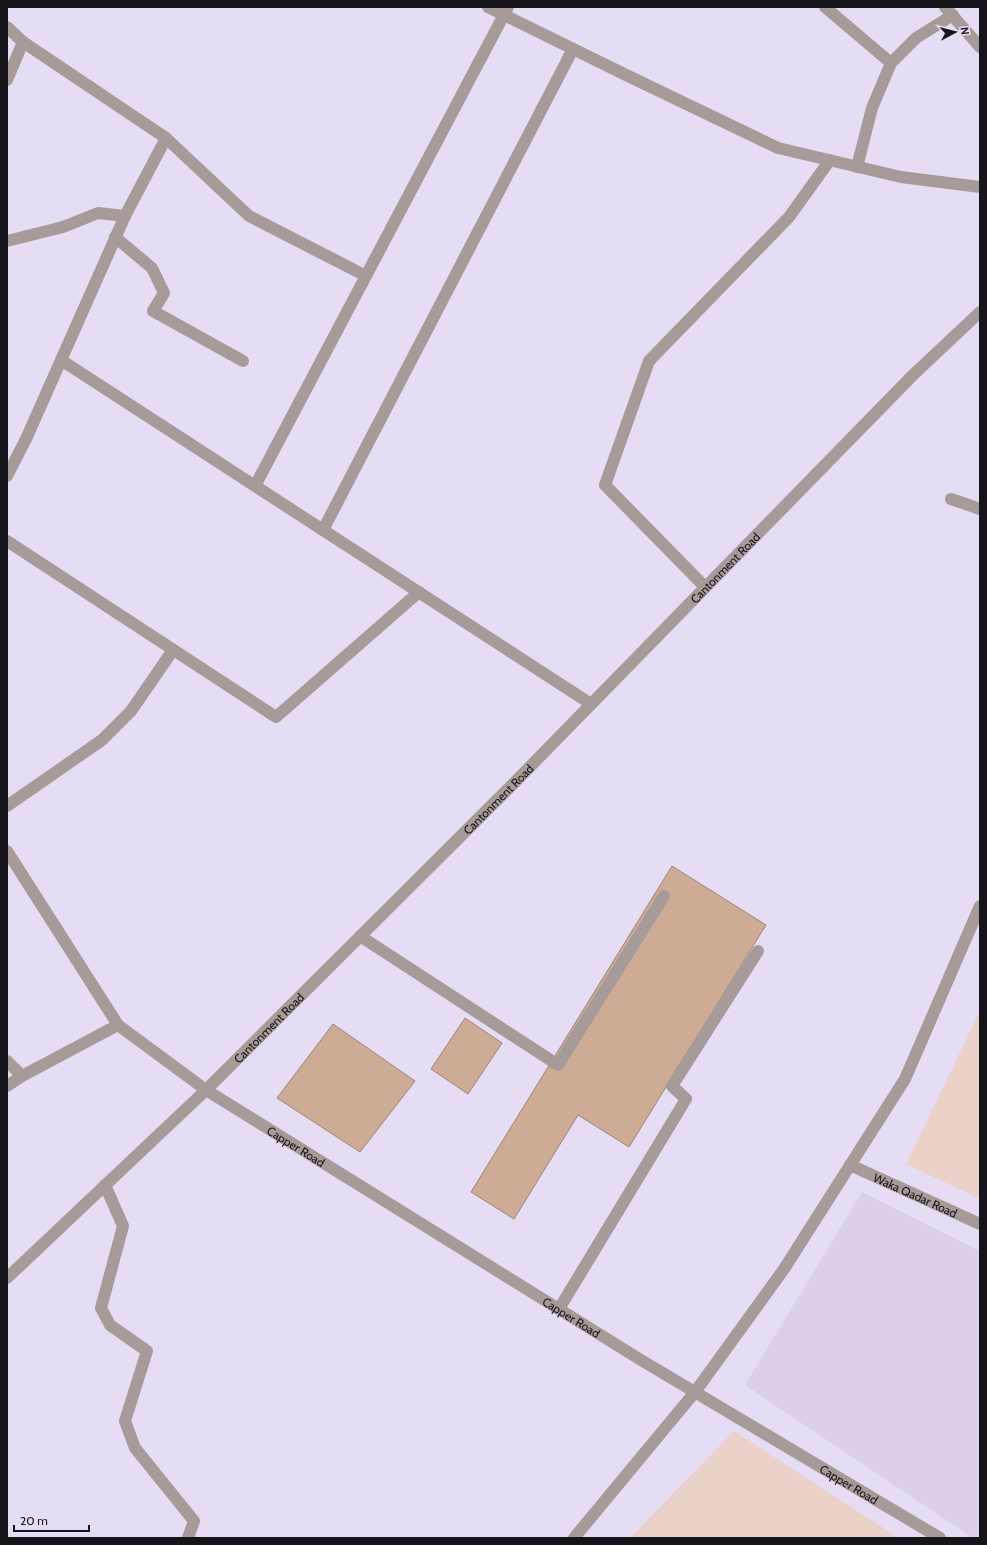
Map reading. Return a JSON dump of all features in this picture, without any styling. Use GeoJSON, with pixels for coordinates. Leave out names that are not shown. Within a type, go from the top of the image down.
{"type":"FeatureCollection","features":[{"type":"Feature","properties":{"kind":"street"},"geometry":{"type":"LineString","coordinates":[[488,7],[507,11],[573,49],[778,148],[901,177],[980,187]]}},
{"type":"Feature","properties":{"kind":"street"},"geometry":{"type":"LineString","coordinates":[[825,7],[891,63]]}},
{"type":"Feature","properties":{"kind":"street"},"geometry":{"type":"LineString","coordinates":[[255,486],[507,11]]}},
{"type":"Feature","properties":{"kind":"street"},"geometry":{"type":"LineString","coordinates":[[857,167],[872,108],[891,63],[916,38],[949,11],[980,47]]}},
{"type":"Feature","properties":{"kind":"street"},"geometry":{"type":"LineString","coordinates":[[7,27],[23,42],[166,138],[249,216],[366,276]]}},
{"type":"Feature","properties":{"kind":"street"},"geometry":{"type":"LineString","coordinates":[[7,80],[23,42]]}},
{"type":"Feature","properties":{"kind":"street"},"geometry":{"type":"LineString","coordinates":[[323,530],[573,49]]}},
{"type":"Feature","properties":{"kind":"street"},"geometry":{"type":"LineString","coordinates":[[7,476],[26,439],[115,237],[166,138]]}},
{"type":"Feature","properties":{"kind":"street"},"geometry":{"type":"LineString","coordinates":[[705,587],[605,485],[649,361],[789,217],[830,160]]}},
{"type":"Feature","properties":{"kind":"street"},"geometry":{"type":"LineString","coordinates":[[7,241],[63,227],[98,213],[125,216]]}},
{"type":"Feature","properties":{"kind":"street"},"geometry":{"type":"LineString","coordinates":[[115,237],[152,268],[164,292],[153,311],[243,361]]}},
{"type":"Feature","properties":{"kind":"street","name":"Cantonment Road"},"geometry":{"type":"LineString","coordinates":[[7,1278],[206,1090],[591,704],[913,375],[980,312]]}},
{"type":"Feature","properties":{"kind":"street"},"geometry":{"type":"LineString","coordinates":[[61,360],[591,704]]}},
{"type":"Feature","properties":{"kind":"street"},"geometry":{"type":"LineString","coordinates":[[951,499],[980,509]]}},
{"type":"Feature","properties":{"kind":"street"},"geometry":{"type":"LineString","coordinates":[[7,541],[276,717],[419,592]]}},
{"type":"Feature","properties":{"kind":"street"},"geometry":{"type":"LineString","coordinates":[[7,806],[102,740],[131,711],[173,650]]}},
{"type":"Feature","properties":{"kind":"street"},"geometry":{"type":"LineString","coordinates":[[7,852],[118,1025],[22,1076],[7,1086]]}},
{"type":"Feature","properties":{"kind":"street"},"geometry":{"type":"LineString","coordinates":[[360,936],[558,1065],[664,896]]}},
{"type":"Feature","properties":{"kind":"street"},"geometry":{"type":"LineString","coordinates":[[578,1537],[695,1392],[784,1269],[905,1079],[980,906]]}},
{"type":"Feature","properties":{"kind":"street"},"geometry":{"type":"LineString","coordinates":[[559,1309],[686,1099],[672,1086],[758,951]]}},
{"type":"Feature","properties":{"kind":"street","name":"Capper Road"},"geometry":{"type":"LineString","coordinates":[[118,1025],[206,1090],[559,1309],[940,1538]]}},
{"type":"Feature","properties":{"kind":"street"},"geometry":{"type":"LineString","coordinates":[[7,1061],[22,1076]]}},
{"type":"Feature","properties":{"kind":"street","name":"Waka Qadar Road"},"geometry":{"type":"LineString","coordinates":[[850,1165],[980,1224]]}},
{"type":"Feature","properties":{"kind":"street"},"geometry":{"type":"LineString","coordinates":[[105,1185],[123,1226],[101,1308],[110,1324],[147,1352],[125,1421],[135,1448],[194,1521],[188,1538]]}},
{"type":"Feature","properties":{"kind":"shaded area"},"geometry":{"type":"Polygon","coordinates":[[[980,1011],[980,1199],[906,1164],[980,1011]]]}},
{"type":"Feature","properties":{"kind":"shaded area"},"geometry":{"type":"Polygon","coordinates":[[[862,1192],[980,1251],[980,1538],[973,1538],[745,1385],[862,1192]]]}},
{"type":"Feature","properties":{"kind":"shaded area"},"geometry":{"type":"Polygon","coordinates":[[[734,1431],[899,1538],[630,1538],[734,1431]]]}},
{"type":"Feature","properties":{"kind":"building"},"geometry":{"type":"Polygon","coordinates":[[[672,866],[766,925],[629,1147],[578,1115],[514,1219],[471,1192],[672,866]]]}},
{"type":"Feature","properties":{"kind":"building"},"geometry":{"type":"Polygon","coordinates":[[[465,1018],[502,1043],[468,1094],[431,1069],[465,1018]]]}},
{"type":"Feature","properties":{"kind":"building"},"geometry":{"type":"Polygon","coordinates":[[[333,1024],[415,1081],[360,1152],[277,1098],[333,1024]]]}}]}
